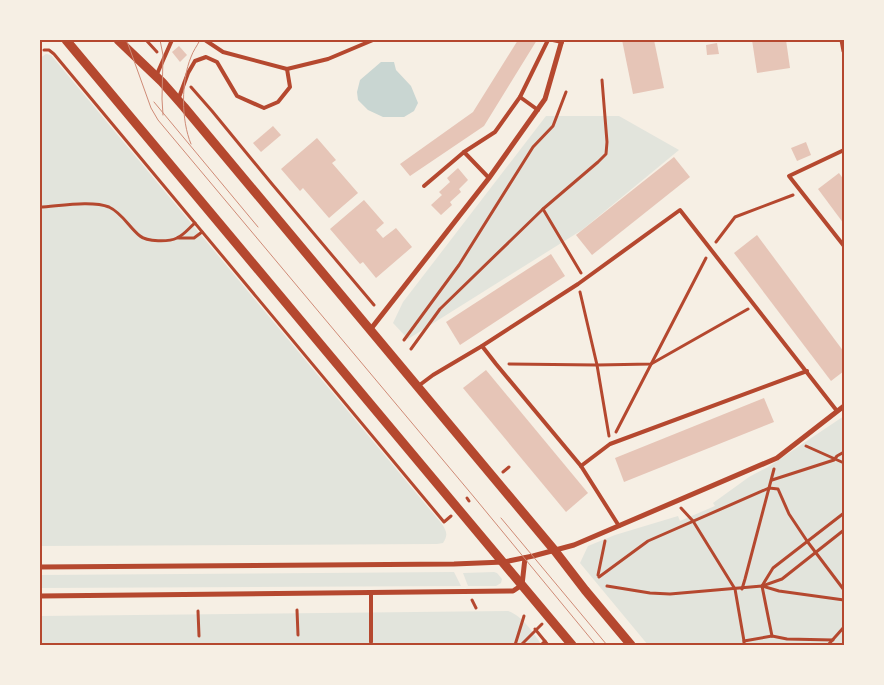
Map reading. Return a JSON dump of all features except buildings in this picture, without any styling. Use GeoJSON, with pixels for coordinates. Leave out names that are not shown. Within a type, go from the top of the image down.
{"type":"FeatureCollection","features":[{"type":"Feature","properties":{"kind":"street"},"geometry":{"type":"LineString","coordinates":[[66,40],[572,645]]}},
{"type":"Feature","properties":{"kind":"street"},"geometry":{"type":"LineString","coordinates":[[118,40],[178,100],[632,645]]}},
{"type":"Feature","properties":{"kind":"street"},"geometry":{"type":"LineString","coordinates":[[842,40],[844,51]]}},
{"type":"Feature","properties":{"kind":"street"},"geometry":{"type":"LineString","coordinates":[[370,330],[489,178],[538,110],[545,99],[562,41]]}},
{"type":"Feature","properties":{"kind":"street"},"geometry":{"type":"LineString","coordinates":[[40,567],[444,564],[504,562],[524,558],[574,545],[776,458],[844,406]]}},
{"type":"Feature","properties":{"kind":"street"},"geometry":{"type":"LineString","coordinates":[[40,596],[513,592],[522,585],[524,558]]}},
{"type":"Feature","properties":{"kind":"lane"},"geometry":{"type":"LineString","coordinates":[[156,76],[172,40]]}},
{"type":"Feature","properties":{"kind":"lane"},"geometry":{"type":"LineString","coordinates":[[205,40],[223,52],[287,69],[328,59],[373,40]]}},
{"type":"Feature","properties":{"kind":"lane"},"geometry":{"type":"LineString","coordinates":[[424,186],[464,152],[495,132],[520,97],[548,40]]}},
{"type":"Feature","properties":{"kind":"lane"},"geometry":{"type":"LineString","coordinates":[[553,40],[562,41]]}},
{"type":"Feature","properties":{"kind":"lane"},"geometry":{"type":"LineString","coordinates":[[178,100],[195,61],[206,57],[217,62],[237,96],[264,108],[278,102],[290,87],[287,69]]}},
{"type":"Feature","properties":{"kind":"lane"},"geometry":{"type":"LineString","coordinates":[[520,97],[538,110]]}},
{"type":"Feature","properties":{"kind":"lane"},"geometry":{"type":"LineString","coordinates":[[844,150],[788,176],[844,246]]}},
{"type":"Feature","properties":{"kind":"lane"},"geometry":{"type":"LineString","coordinates":[[464,152],[489,178]]}},
{"type":"Feature","properties":{"kind":"lane"},"geometry":{"type":"LineString","coordinates":[[417,386],[578,284],[680,210],[837,411]]}},
{"type":"Feature","properties":{"kind":"lane"},"geometry":{"type":"LineString","coordinates":[[482,346],[580,466],[619,526]]}},
{"type":"Feature","properties":{"kind":"lane"},"geometry":{"type":"LineString","coordinates":[[580,466],[610,444],[807,371]]}},
{"type":"Feature","properties":{"kind":"lane"},"geometry":{"type":"LineString","coordinates":[[372,592],[372,642]]}},
{"type":"Feature","properties":{"kind":"path"},"geometry":{"type":"LineString","coordinates":[[146,40],[163,59]]}},
{"type":"Feature","properties":{"kind":"path"},"geometry":{"type":"LineString","coordinates":[[44,50],[49,50],[54,54],[444,522],[451,516]]}},
{"type":"Feature","properties":{"kind":"path"},"geometry":{"type":"LineString","coordinates":[[411,349],[440,309],[543,209],[606,154],[607,142],[602,80]]}},
{"type":"Feature","properties":{"kind":"path"},"geometry":{"type":"LineString","coordinates":[[185,81],[212,110],[374,305]]}},
{"type":"Feature","properties":{"kind":"path"},"geometry":{"type":"LineString","coordinates":[[404,340],[459,264],[533,148],[553,126],[566,92]]}},
{"type":"Feature","properties":{"kind":"path"},"geometry":{"type":"LineString","coordinates":[[610,444],[711,248],[735,217],[801,193]]}},
{"type":"Feature","properties":{"kind":"path"},"geometry":{"type":"LineString","coordinates":[[40,207],[100,204],[120,215],[140,236],[147,240],[167,241],[178,238],[194,238],[202,232]]}},
{"type":"Feature","properties":{"kind":"path"},"geometry":{"type":"LineString","coordinates":[[543,209],[585,279]]}},
{"type":"Feature","properties":{"kind":"path"},"geometry":{"type":"LineString","coordinates":[[178,238],[195,223]]}},
{"type":"Feature","properties":{"kind":"path"},"geometry":{"type":"LineString","coordinates":[[578,284],[597,366],[610,444]]}},
{"type":"Feature","properties":{"kind":"path"},"geometry":{"type":"LineString","coordinates":[[496,364],[597,366],[651,364],[755,305]]}},
{"type":"Feature","properties":{"kind":"path"},"geometry":{"type":"LineString","coordinates":[[796,442],[844,463]]}},
{"type":"Feature","properties":{"kind":"path"},"geometry":{"type":"LineString","coordinates":[[771,480],[836,459],[844,452]]}},
{"type":"Feature","properties":{"kind":"path"},"geometry":{"type":"LineString","coordinates":[[742,589],[776,458]]}},
{"type":"Feature","properties":{"kind":"path"},"geometry":{"type":"LineString","coordinates":[[503,472],[509,467]]}},
{"type":"Feature","properties":{"kind":"path"},"geometry":{"type":"LineString","coordinates":[[593,583],[648,541],[769,488],[778,490],[807,541],[844,590]]}},
{"type":"Feature","properties":{"kind":"path"},"geometry":{"type":"LineString","coordinates":[[675,502],[692,521],[735,589],[744,643],[772,636],[787,639],[833,640]]}},
{"type":"Feature","properties":{"kind":"path"},"geometry":{"type":"LineString","coordinates":[[772,636],[762,586],[773,568],[844,513]]}},
{"type":"Feature","properties":{"kind":"path"},"geometry":{"type":"LineString","coordinates":[[607,586],[650,593],[670,594],[762,586],[782,579],[844,530]]}},
{"type":"Feature","properties":{"kind":"path"},"geometry":{"type":"LineString","coordinates":[[599,577],[606,540]]}},
{"type":"Feature","properties":{"kind":"path"},"geometry":{"type":"LineString","coordinates":[[762,586],[779,591],[844,600]]}},
{"type":"Feature","properties":{"kind":"path"},"geometry":{"type":"LineString","coordinates":[[472,600],[476,608]]}},
{"type":"Feature","properties":{"kind":"path"},"geometry":{"type":"LineString","coordinates":[[296,610],[298,635]]}},
{"type":"Feature","properties":{"kind":"path"},"geometry":{"type":"LineString","coordinates":[[198,611],[199,636]]}},
{"type":"Feature","properties":{"kind":"path"},"geometry":{"type":"LineString","coordinates":[[515,645],[524,616]]}},
{"type":"Feature","properties":{"kind":"path"},"geometry":{"type":"LineString","coordinates":[[521,645],[542,624]]}},
{"type":"Feature","properties":{"kind":"path"},"geometry":{"type":"LineString","coordinates":[[828,645],[844,627]]}},
{"type":"Feature","properties":{"kind":"path"},"geometry":{"type":"LineString","coordinates":[[535,630],[548,645]]}},
{"type":"Feature","properties":{"kind":"path"},"geometry":{"type":"LineString","coordinates":[[541,645],[545,641]]}},
{"type":"Feature","properties":{"kind":"shaded area"},"geometry":{"type":"Polygon","coordinates":[[[46,54],[51,55],[442,524],[446,534],[443,543],[40,546],[40,58],[46,54]]]}},
{"type":"Feature","properties":{"kind":"shaded area"},"geometry":{"type":"Polygon","coordinates":[[[381,62],[394,62],[396,70],[411,86],[418,103],[414,111],[404,117],[383,117],[368,110],[358,100],[357,92],[360,80],[381,62]]]}},
{"type":"Feature","properties":{"kind":"shaded area"},"geometry":{"type":"Polygon","coordinates":[[[546,116],[619,116],[679,150],[582,230],[408,339],[393,323],[403,302],[546,116]]]}},
{"type":"Feature","properties":{"kind":"shaded area"},"geometry":{"type":"Polygon","coordinates":[[[844,416],[844,645],[648,645],[580,563],[588,546],[615,535],[678,516],[680,521],[715,506],[713,503],[749,477],[768,467],[844,416]]]}},
{"type":"Feature","properties":{"kind":"shaded area"},"geometry":{"type":"Polygon","coordinates":[[[454,572],[461,586],[40,588],[40,575],[454,572]]]}},
{"type":"Feature","properties":{"kind":"shaded area"},"geometry":{"type":"Polygon","coordinates":[[[494,572],[502,579],[501,583],[496,586],[468,586],[463,573],[494,572]]]}},
{"type":"Feature","properties":{"kind":"shaded area"},"geometry":{"type":"Polygon","coordinates":[[[508,611],[523,621],[542,645],[40,645],[40,616],[508,611]]]}},
{"type":"Feature","properties":{"kind":"tram line"},"geometry":{"type":"LineString","coordinates":[[126,40],[151,108],[158,120],[596,645]]}},
{"type":"Feature","properties":{"kind":"tram line"},"geometry":{"type":"LineString","coordinates":[[160,40],[163,55],[163,115]]}},
{"type":"Feature","properties":{"kind":"tram line"},"geometry":{"type":"LineString","coordinates":[[191,144],[185,124],[185,77],[192,55],[200,40]]}},
{"type":"Feature","properties":{"kind":"tram line"},"geometry":{"type":"LineString","coordinates":[[154,102],[258,227]]}},
{"type":"Feature","properties":{"kind":"tram line"},"geometry":{"type":"LineString","coordinates":[[501,518],[607,645]]}}]}
